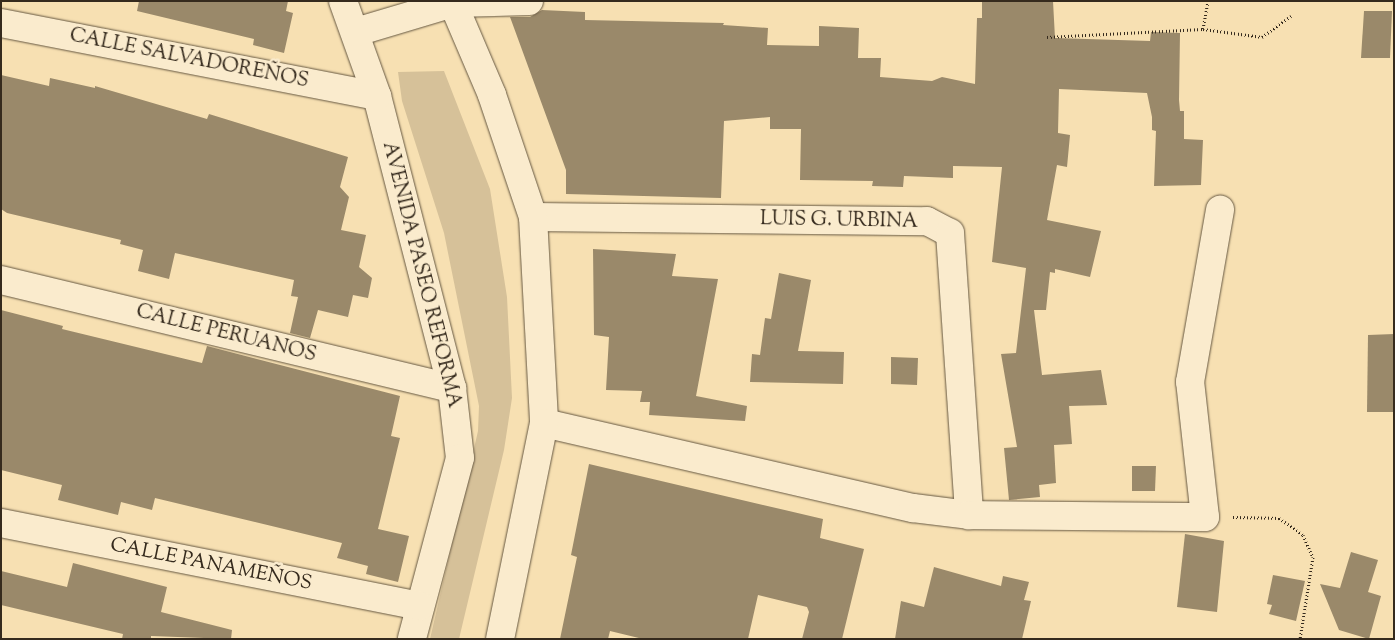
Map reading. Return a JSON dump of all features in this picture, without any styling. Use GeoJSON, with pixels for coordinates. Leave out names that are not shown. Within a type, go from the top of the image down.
{"type":"FeatureCollection","features":[{"type":"Feature","properties":{"kind":"street","name":"AVENIDA PASEO REFORMA"},"geometry":{"type":"LineString","coordinates":[[343,1],[356,32],[377,96],[452,388],[460,458],[412,639]]}},
{"type":"Feature","properties":{"kind":"street"},"geometry":{"type":"LineString","coordinates":[[356,32],[453,2],[529,1]]}},
{"type":"Feature","properties":{"kind":"street"},"geometry":{"type":"LineString","coordinates":[[453,2],[492,95],[533,217],[544,423],[500,639]]}},
{"type":"Feature","properties":{"kind":"street","name":"CALLE SALVADOREÑOS"},"geometry":{"type":"LineString","coordinates":[[1,23],[377,96]]}},
{"type":"Feature","properties":{"kind":"street"},"geometry":{"type":"LineString","coordinates":[[544,423],[913,508],[970,515],[1205,517],[1190,382],[1220,210]]}},
{"type":"Feature","properties":{"kind":"street","name":"LUIS G. URBINA"},"geometry":{"type":"LineString","coordinates":[[533,217],[927,221],[950,233],[970,515]]}},
{"type":"Feature","properties":{"kind":"street","name":"CALLE PERUANOS"},"geometry":{"type":"LineString","coordinates":[[1,280],[452,388]]}},
{"type":"Feature","properties":{"kind":"street","name":"CALLE PANAMEÑOS"},"geometry":{"type":"LineString","coordinates":[[1,523],[420,606]]}},
{"type":"Feature","properties":{"kind":"path"},"geometry":{"type":"LineString","coordinates":[[1203,29],[1208,1]]}},
{"type":"Feature","properties":{"kind":"path"},"geometry":{"type":"LineString","coordinates":[[1047,37],[1203,29],[1262,37],[1291,16]]}},
{"type":"Feature","properties":{"kind":"path"},"geometry":{"type":"LineString","coordinates":[[1205,517],[1279,518],[1303,535],[1313,557],[1300,639]]}},
{"type":"Feature","properties":{"kind":"shaded area"},"geometry":{"type":"Polygon","coordinates":[[[444,71],[490,189],[507,297],[512,398],[504,450],[459,639],[430,639],[478,431],[479,406],[444,233],[402,101],[398,72],[444,71]]]}},
{"type":"Feature","properties":{"kind":"building"},"geometry":{"type":"Polygon","coordinates":[[[139,1],[288,1],[286,11],[293,13],[284,53],[253,45],[254,39],[137,11],[139,1]]]}},
{"type":"Feature","properties":{"kind":"building"},"geometry":{"type":"Polygon","coordinates":[[[982,1],[1053,1],[1055,38],[1150,41],[1151,32],[1180,33],[1179,100],[1180,111],[1184,111],[1184,139],[1203,140],[1201,185],[1154,186],[1156,131],[1152,130],[1152,117],[1147,93],[1059,89],[1058,133],[1070,135],[1067,167],[1057,165],[1047,220],[1101,231],[1090,277],[1055,269],[1055,273],[1050,272],[1046,310],[1034,310],[1042,375],[1101,370],[1107,405],[1069,406],[1072,444],[1054,445],[1056,483],[1039,485],[1040,497],[1009,500],[1004,448],[1017,447],[1001,354],[1016,353],[1026,268],[992,262],[1002,167],[953,166],[953,178],[904,176],[903,187],[872,186],[873,181],[800,180],[801,129],[770,129],[770,117],[724,121],[721,198],[566,194],[566,170],[510,17],[530,17],[542,10],[585,12],[585,20],[724,23],[723,25],[768,28],[767,45],[819,46],[819,26],[859,28],[858,58],[881,58],[880,77],[932,81],[942,77],[975,84],[977,18],[982,18],[982,1]]]}},
{"type":"Feature","properties":{"kind":"building"},"geometry":{"type":"Polygon","coordinates":[[[1364,11],[1392,11],[1390,58],[1361,58],[1364,11]]]}},
{"type":"Feature","properties":{"kind":"building"},"geometry":{"type":"Polygon","coordinates":[[[1,75],[49,86],[50,78],[95,88],[95,86],[207,119],[209,114],[348,157],[340,187],[349,197],[341,230],[366,235],[359,267],[372,278],[368,298],[353,295],[348,317],[318,310],[310,338],[290,333],[298,297],[291,296],[294,280],[175,253],[169,279],[138,271],[143,250],[120,244],[121,240],[7,213],[1,209],[1,75]]]}},
{"type":"Feature","properties":{"kind":"building"},"geometry":{"type":"Polygon","coordinates":[[[593,249],[676,254],[672,276],[718,279],[696,396],[747,406],[745,421],[649,415],[650,402],[640,402],[642,391],[606,390],[609,337],[594,335],[593,249]]]}},
{"type":"Feature","properties":{"kind":"building"},"geometry":{"type":"Polygon","coordinates":[[[779,273],[811,280],[798,351],[844,352],[843,384],[750,382],[752,354],[760,355],[765,318],[771,319],[779,273]]]}},
{"type":"Feature","properties":{"kind":"building"},"geometry":{"type":"Polygon","coordinates":[[[1,310],[63,326],[62,329],[202,363],[207,346],[400,396],[391,436],[400,438],[378,529],[409,536],[398,582],[366,574],[368,566],[337,558],[342,543],[155,498],[152,510],[121,502],[118,515],[58,500],[62,485],[1,470],[1,310]]]}},
{"type":"Feature","properties":{"kind":"building"},"geometry":{"type":"Polygon","coordinates":[[[1394,334],[1394,412],[1367,412],[1368,335],[1394,334]]]}},
{"type":"Feature","properties":{"kind":"building"},"geometry":{"type":"Polygon","coordinates":[[[891,357],[918,358],[917,385],[891,384],[891,357]]]}},
{"type":"Feature","properties":{"kind":"building"},"geometry":{"type":"Polygon","coordinates":[[[589,464],[823,519],[820,538],[864,549],[842,639],[802,639],[809,612],[807,607],[758,595],[748,639],[643,639],[610,631],[608,639],[560,639],[577,557],[571,555],[589,464]]]}},
{"type":"Feature","properties":{"kind":"building"},"geometry":{"type":"Polygon","coordinates":[[[1132,466],[1156,466],[1155,491],[1132,491],[1132,466]]]}},
{"type":"Feature","properties":{"kind":"building"},"geometry":{"type":"Polygon","coordinates":[[[1185,534],[1224,541],[1217,612],[1177,607],[1185,534]]]}},
{"type":"Feature","properties":{"kind":"building"},"geometry":{"type":"Polygon","coordinates":[[[1351,552],[1378,560],[1368,592],[1381,596],[1369,639],[1339,630],[1320,584],[1340,588],[1351,552]]]}},
{"type":"Feature","properties":{"kind":"building"},"geometry":{"type":"Polygon","coordinates":[[[73,563],[167,587],[161,612],[232,630],[231,639],[151,636],[151,639],[122,639],[123,634],[1,605],[1,571],[67,587],[73,563]]]}},
{"type":"Feature","properties":{"kind":"building"},"geometry":{"type":"Polygon","coordinates":[[[934,567],[1001,586],[1003,576],[1029,582],[1024,600],[1031,601],[1022,639],[895,639],[901,601],[924,607],[934,567]]]}},
{"type":"Feature","properties":{"kind":"building"},"geometry":{"type":"Polygon","coordinates":[[[1273,575],[1305,581],[1296,621],[1269,614],[1272,605],[1267,604],[1273,575]]]}}]}
